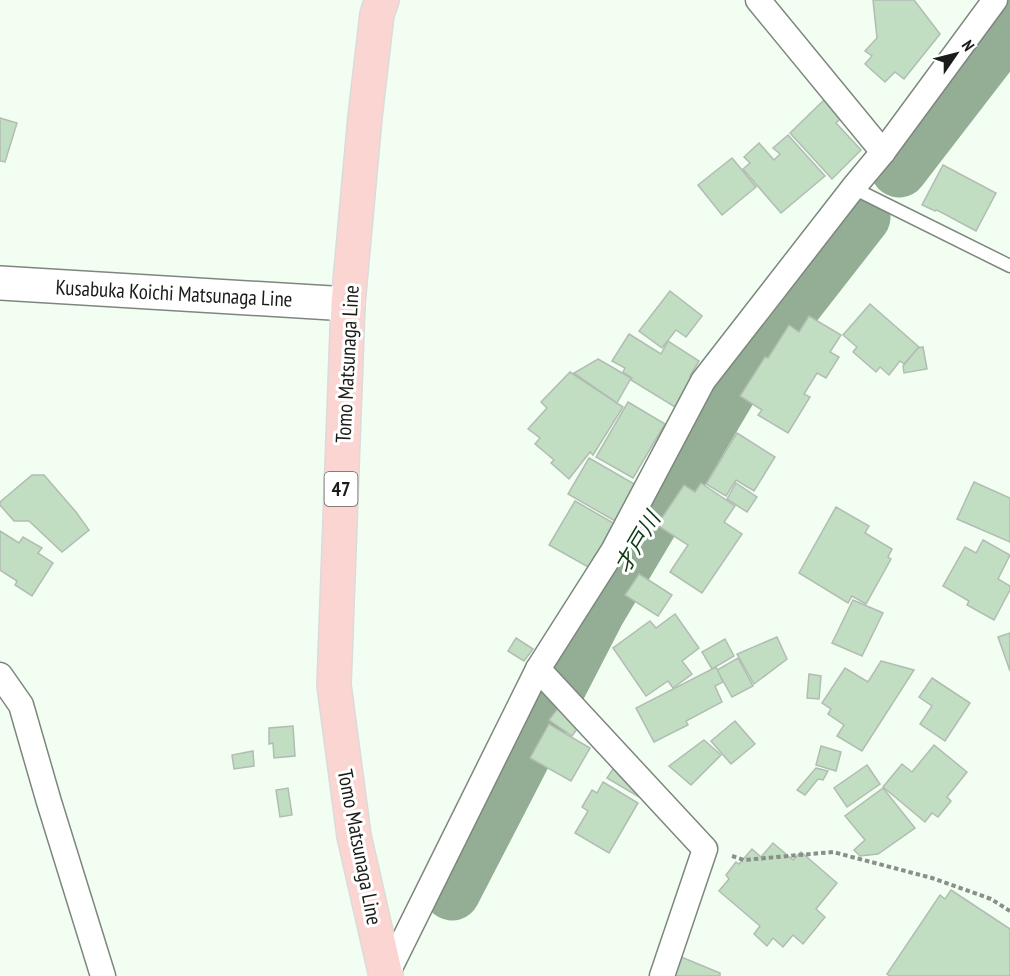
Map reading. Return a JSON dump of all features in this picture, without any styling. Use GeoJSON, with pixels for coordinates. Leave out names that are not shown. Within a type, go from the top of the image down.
{"type":"FeatureCollection","features":[{"type":"Feature","properties":{"kind":"main road","name":"Tomo Matsunaga Line"},"geometry":{"type":"LineString","coordinates":[[382,0],[377,14],[365,117],[348,304],[334,684],[354,836],[386,976]]}},
{"type":"Feature","properties":{"kind":"main road","name":"Kusabuka Koichi Matsunaga Line"},"geometry":{"type":"LineString","coordinates":[[0,283],[348,304]]}},
{"type":"Feature","properties":{"kind":"street"},"geometry":{"type":"LineString","coordinates":[[758,0],[883,152]]}},
{"type":"Feature","properties":{"kind":"street"},"geometry":{"type":"LineString","coordinates":[[386,976],[537,669],[613,551],[704,381],[883,152],[995,0]]}},
{"type":"Feature","properties":{"kind":"street"},"geometry":{"type":"LineString","coordinates":[[537,669],[705,849],[662,976]]}},
{"type":"Feature","properties":{"kind":"street"},"geometry":{"type":"LineString","coordinates":[[0,675],[21,705],[103,976]]}},
{"type":"Feature","properties":{"kind":"lane"},"geometry":{"type":"LineString","coordinates":[[853,188],[1010,267]]}},
{"type":"Feature","properties":{"kind":"path"},"geometry":{"type":"LineString","coordinates":[[705,849],[744,860],[833,852],[932,878],[991,899],[1010,911]]}},
{"type":"Feature","properties":{"kind":"building"},"geometry":{"type":"Polygon","coordinates":[[[873,0],[914,0],[940,34],[904,79],[895,72],[885,82],[865,64],[872,56],[865,51],[877,38],[873,0]]]}},
{"type":"Feature","properties":{"kind":"building"},"geometry":{"type":"Polygon","coordinates":[[[824,100],[841,118],[836,123],[861,150],[832,179],[790,133],[824,100]]]}},
{"type":"Feature","properties":{"kind":"building"},"geometry":{"type":"Polygon","coordinates":[[[0,118],[17,123],[5,162],[0,161],[0,118]]]}},
{"type":"Feature","properties":{"kind":"building"},"geometry":{"type":"Polygon","coordinates":[[[788,135],[825,176],[781,213],[743,169],[750,163],[744,157],[759,143],[774,160],[780,154],[773,148],[788,135]]]}},
{"type":"Feature","properties":{"kind":"building"},"geometry":{"type":"Polygon","coordinates":[[[732,158],[756,187],[722,215],[698,185],[732,158]]]}},
{"type":"Feature","properties":{"kind":"building"},"geometry":{"type":"Polygon","coordinates":[[[943,165],[996,193],[976,231],[937,210],[922,205],[943,165]]]}},
{"type":"Feature","properties":{"kind":"building"},"geometry":{"type":"Polygon","coordinates":[[[670,291],[702,316],[686,337],[676,330],[662,348],[639,331],[670,291]]]}},
{"type":"Feature","properties":{"kind":"building"},"geometry":{"type":"Polygon","coordinates":[[[870,304],[919,347],[904,364],[900,361],[889,375],[880,367],[876,372],[853,352],[857,347],[843,335],[870,304]]]}},
{"type":"Feature","properties":{"kind":"building"},"geometry":{"type":"Polygon","coordinates":[[[809,316],[841,335],[830,352],[839,357],[826,378],[817,373],[804,394],[810,397],[788,433],[758,415],[762,410],[740,396],[789,325],[799,332],[809,316]]]}},
{"type":"Feature","properties":{"kind":"building"},"geometry":{"type":"Polygon","coordinates":[[[629,334],[661,354],[668,341],[699,361],[690,376],[693,378],[675,407],[631,380],[632,378],[623,372],[625,368],[612,361],[629,334]]]}},
{"type":"Feature","properties":{"kind":"building"},"geometry":{"type":"Polygon","coordinates":[[[923,347],[927,369],[904,373],[903,366],[918,348],[923,347]]]}},
{"type":"Feature","properties":{"kind":"building"},"geometry":{"type":"Polygon","coordinates":[[[598,359],[631,378],[617,403],[574,373],[598,359]]]}},
{"type":"Feature","properties":{"kind":"building"},"geometry":{"type":"Polygon","coordinates":[[[570,372],[623,407],[593,455],[590,452],[569,479],[551,463],[554,460],[535,444],[540,438],[528,429],[547,408],[541,402],[570,372]]]}},
{"type":"Feature","properties":{"kind":"building"},"geometry":{"type":"Polygon","coordinates":[[[628,402],[665,424],[633,478],[596,457],[628,402]]]}},
{"type":"Feature","properties":{"kind":"building"},"geometry":{"type":"Polygon","coordinates":[[[737,433],[775,457],[754,491],[736,480],[726,496],[706,484],[737,433]]]}},
{"type":"Feature","properties":{"kind":"building"},"geometry":{"type":"Polygon","coordinates":[[[589,458],[636,485],[615,521],[568,494],[589,458]]]}},
{"type":"Feature","properties":{"kind":"building"},"geometry":{"type":"Polygon","coordinates":[[[32,475],[44,475],[89,530],[62,552],[29,521],[14,521],[0,505],[0,502],[32,475]]]}},
{"type":"Feature","properties":{"kind":"building"},"geometry":{"type":"Polygon","coordinates":[[[974,482],[1010,498],[1010,542],[957,519],[974,482]]]}},
{"type":"Feature","properties":{"kind":"building"},"geometry":{"type":"Polygon","coordinates":[[[701,483],[735,506],[724,522],[742,534],[702,593],[670,572],[688,545],[657,525],[684,485],[695,492],[701,483]]]}},
{"type":"Feature","properties":{"kind":"building"},"geometry":{"type":"Polygon","coordinates":[[[736,483],[757,497],[747,512],[727,499],[736,483]]]}},
{"type":"Feature","properties":{"kind":"building"},"geometry":{"type":"Polygon","coordinates":[[[575,501],[615,524],[590,568],[549,545],[575,501]]]}},
{"type":"Feature","properties":{"kind":"building"},"geometry":{"type":"Polygon","coordinates":[[[836,507],[869,526],[865,533],[892,549],[888,557],[891,559],[866,604],[852,596],[848,603],[799,573],[836,507]]]}},
{"type":"Feature","properties":{"kind":"building"},"geometry":{"type":"Polygon","coordinates":[[[0,531],[19,543],[23,537],[42,548],[38,553],[53,563],[32,596],[15,585],[17,581],[0,570],[0,531]]]}},
{"type":"Feature","properties":{"kind":"building"},"geometry":{"type":"Polygon","coordinates":[[[983,540],[1010,555],[998,579],[1010,586],[1010,590],[994,620],[967,605],[969,601],[943,586],[965,547],[976,553],[983,540]]]}},
{"type":"Feature","properties":{"kind":"building"},"geometry":{"type":"Polygon","coordinates":[[[639,574],[672,595],[658,616],[625,595],[639,574]]]}},
{"type":"Feature","properties":{"kind":"building"},"geometry":{"type":"Polygon","coordinates":[[[853,600],[883,613],[862,656],[832,643],[853,600]]]}},
{"type":"Feature","properties":{"kind":"building"},"geometry":{"type":"Polygon","coordinates":[[[675,614],[699,648],[682,661],[692,674],[673,688],[668,681],[646,696],[613,648],[650,621],[656,628],[675,614]]]}},
{"type":"Feature","properties":{"kind":"building"},"geometry":{"type":"Polygon","coordinates":[[[1010,633],[1010,671],[998,637],[1010,633]]]}},
{"type":"Feature","properties":{"kind":"building"},"geometry":{"type":"Polygon","coordinates":[[[777,637],[787,659],[754,684],[737,654],[777,637]]]}},
{"type":"Feature","properties":{"kind":"building"},"geometry":{"type":"Polygon","coordinates":[[[516,638],[533,649],[524,661],[508,651],[516,638]]]}},
{"type":"Feature","properties":{"kind":"building"},"geometry":{"type":"Polygon","coordinates":[[[725,639],[734,656],[712,669],[702,652],[725,639]]]}},
{"type":"Feature","properties":{"kind":"building"},"geometry":{"type":"Polygon","coordinates":[[[738,658],[753,686],[732,697],[717,670],[738,658]]]}},
{"type":"Feature","properties":{"kind":"building"},"geometry":{"type":"Polygon","coordinates":[[[881,661],[914,670],[862,751],[837,736],[844,725],[828,714],[831,709],[822,703],[845,668],[868,682],[881,661]]]}},
{"type":"Feature","properties":{"kind":"building"},"geometry":{"type":"Polygon","coordinates":[[[716,667],[723,682],[715,686],[722,702],[686,721],[688,725],[654,742],[636,708],[716,667]]]}},
{"type":"Feature","properties":{"kind":"building"},"geometry":{"type":"Polygon","coordinates":[[[809,674],[821,676],[819,699],[807,698],[809,674]]]}},
{"type":"Feature","properties":{"kind":"building"},"geometry":{"type":"Polygon","coordinates":[[[932,678],[970,703],[945,741],[920,724],[932,706],[919,697],[932,678]]]}},
{"type":"Feature","properties":{"kind":"building"},"geometry":{"type":"Polygon","coordinates":[[[559,707],[582,722],[572,736],[549,720],[559,707]]]}},
{"type":"Feature","properties":{"kind":"building"},"geometry":{"type":"Polygon","coordinates":[[[735,721],[755,744],[731,764],[711,741],[735,721]]]}},
{"type":"Feature","properties":{"kind":"building"},"geometry":{"type":"Polygon","coordinates":[[[549,724],[590,748],[571,781],[530,758],[549,724]]]}},
{"type":"Feature","properties":{"kind":"building"},"geometry":{"type":"Polygon","coordinates":[[[293,726],[295,756],[274,758],[273,743],[269,744],[269,728],[293,726]]]}},
{"type":"Feature","properties":{"kind":"building"},"geometry":{"type":"Polygon","coordinates":[[[704,740],[721,755],[691,785],[669,766],[704,740]]]}},
{"type":"Feature","properties":{"kind":"building"},"geometry":{"type":"Polygon","coordinates":[[[934,745],[967,772],[947,797],[951,801],[938,817],[932,813],[925,822],[883,787],[902,764],[912,772],[934,745]]]}},
{"type":"Feature","properties":{"kind":"building"},"geometry":{"type":"Polygon","coordinates":[[[821,746],[841,752],[836,771],[816,765],[821,746]]]}},
{"type":"Feature","properties":{"kind":"building"},"geometry":{"type":"Polygon","coordinates":[[[253,751],[254,766],[234,769],[232,755],[253,751]]]}},
{"type":"Feature","properties":{"kind":"building"},"geometry":{"type":"Polygon","coordinates":[[[619,760],[650,778],[639,797],[607,778],[619,760]]]}},
{"type":"Feature","properties":{"kind":"building"},"geometry":{"type":"Polygon","coordinates":[[[867,765],[880,784],[847,807],[834,788],[867,765]]]}},
{"type":"Feature","properties":{"kind":"building"},"geometry":{"type":"Polygon","coordinates":[[[816,768],[828,771],[823,780],[818,779],[805,795],[797,790],[816,768]]]}},
{"type":"Feature","properties":{"kind":"building"},"geometry":{"type":"Polygon","coordinates":[[[603,782],[638,803],[609,853],[575,833],[588,811],[582,807],[592,790],[597,793],[603,782]]]}},
{"type":"Feature","properties":{"kind":"building"},"geometry":{"type":"Polygon","coordinates":[[[288,788],[292,815],[280,817],[276,790],[288,788]]]}},
{"type":"Feature","properties":{"kind":"building"},"geometry":{"type":"Polygon","coordinates":[[[883,788],[915,828],[878,854],[860,856],[854,850],[865,840],[845,816],[883,788]]]}},
{"type":"Feature","properties":{"kind":"building"},"geometry":{"type":"Polygon","coordinates":[[[773,843],[793,860],[801,852],[837,883],[816,909],[825,917],[803,944],[793,935],[783,947],[773,938],[767,946],[754,934],[760,926],[719,891],[729,879],[726,875],[736,862],[739,864],[752,849],[761,857],[773,843]]]}},
{"type":"Feature","properties":{"kind":"building"},"geometry":{"type":"Polygon","coordinates":[[[951,890],[1010,929],[1010,976],[890,976],[887,974],[940,895],[945,899],[951,890]]]}},
{"type":"Feature","properties":{"kind":"building"},"geometry":{"type":"Polygon","coordinates":[[[674,954],[720,973],[720,976],[666,976],[674,954]]]}},
{"type":"Feature","properties":{"kind":"waterway","name":"才戸川"},"geometry":{"type":"LineString","coordinates":[[899,169],[1010,25]]}},
{"type":"Feature","properties":{"kind":"waterway","name":"才戸川"},"geometry":{"type":"LineString","coordinates":[[452,892],[597,611],[733,382],[862,217]]}}]}
